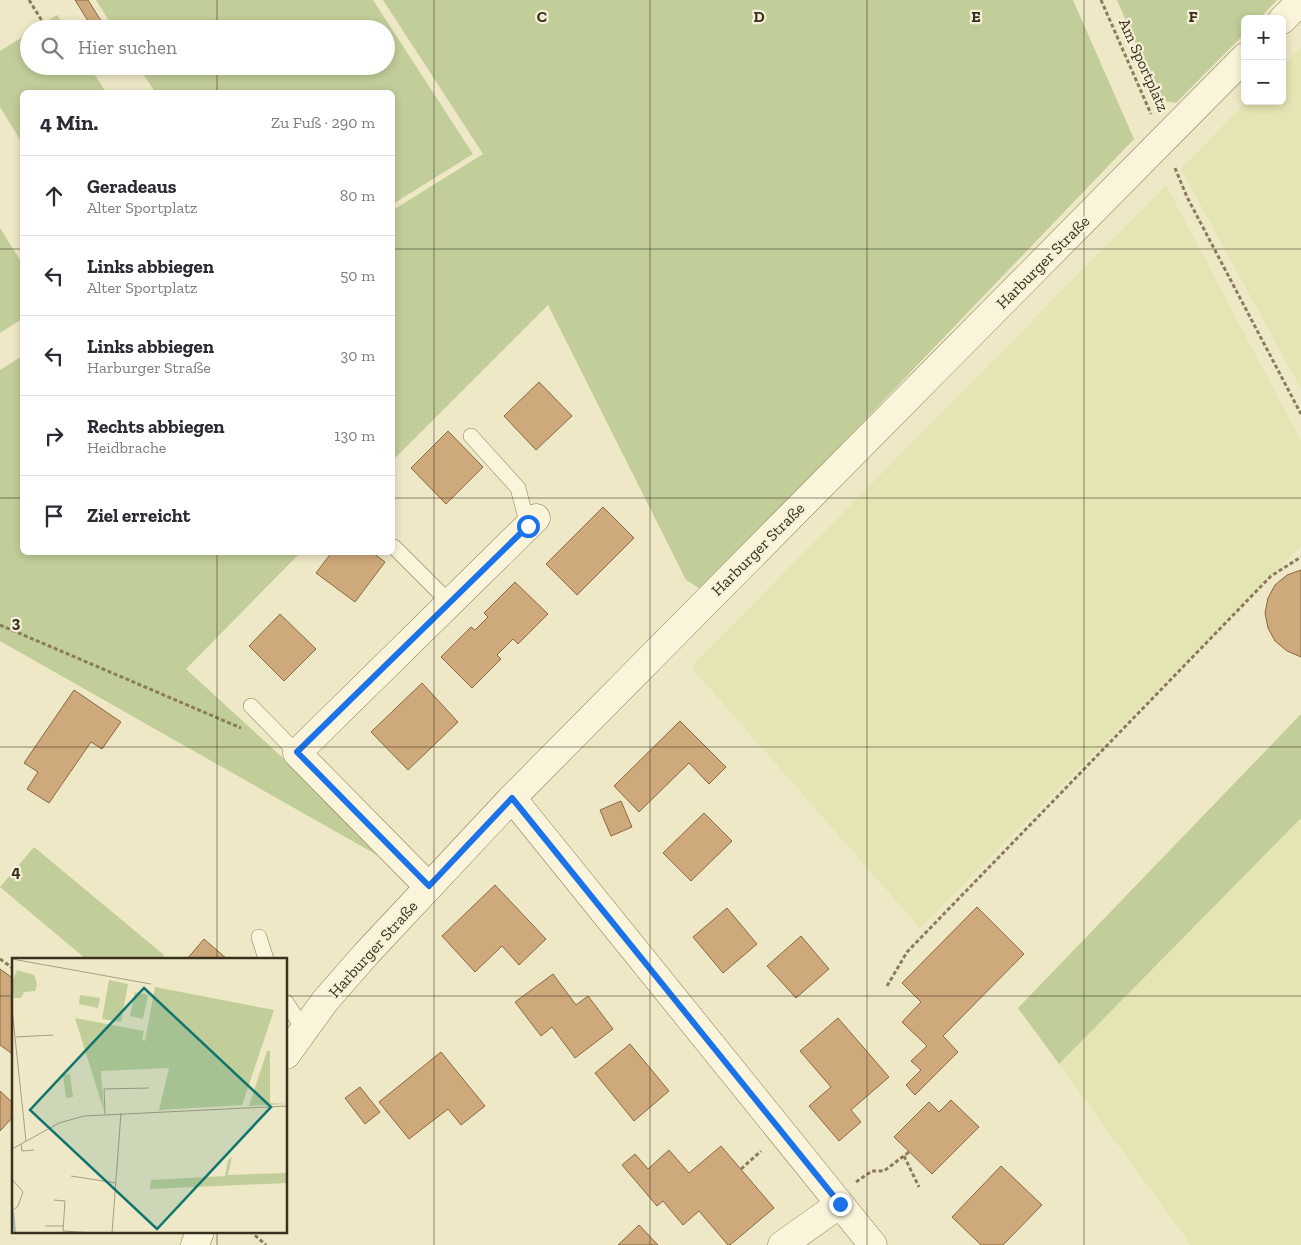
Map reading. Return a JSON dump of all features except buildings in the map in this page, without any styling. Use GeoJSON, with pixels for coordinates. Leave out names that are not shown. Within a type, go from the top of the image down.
{"type":"FeatureCollection","features":[{"type":"Feature","properties":{"kind":"street"},"geometry":{"type":"LineString","coordinates":[[1286,16],[1301,0]]}},
{"type":"Feature","properties":{"kind":"street","name":"Harburger Straße"},"geometry":{"type":"LineString","coordinates":[[288,1051],[325,1001],[360,960],[512,798],[1167,151],[1243,60]]}},
{"type":"Feature","properties":{"kind":"street"},"geometry":{"type":"LineString","coordinates":[[429,886],[297,752],[532,522]]}},
{"type":"Feature","properties":{"kind":"street"},"geometry":{"type":"LineString","coordinates":[[512,798],[873,1245]]}},
{"type":"Feature","properties":{"kind":"street"},"geometry":{"type":"LineString","coordinates":[[782,1245],[837,1200]]}},
{"type":"Feature","properties":{"kind":"street"},"geometry":{"type":"LineString","coordinates":[[195,1245],[200,1232]]}},
{"type":"Feature","properties":{"kind":"lane"},"geometry":{"type":"LineString","coordinates":[[471,436],[518,488],[532,522]]}},
{"type":"Feature","properties":{"kind":"lane"},"geometry":{"type":"LineString","coordinates":[[395,548],[450,603]]}},
{"type":"Feature","properties":{"kind":"lane"},"geometry":{"type":"LineString","coordinates":[[251,706],[297,752]]}},
{"type":"Feature","properties":{"kind":"lane"},"geometry":{"type":"LineString","coordinates":[[258,937],[266,958]]}},
{"type":"Feature","properties":{"kind":"lane"},"geometry":{"type":"LineString","coordinates":[[288,1005],[304,1030]]}},
{"type":"Feature","properties":{"kind":"path"},"geometry":{"type":"LineString","coordinates":[[29,0],[42,20]]}},
{"type":"Feature","properties":{"kind":"path","name":"Am Sportplatz"},"geometry":{"type":"LineString","coordinates":[[1102,0],[1187,197],[1301,414]]}},
{"type":"Feature","properties":{"kind":"path"},"geometry":{"type":"LineString","coordinates":[[887,986],[907,952],[1271,576],[1301,556]]}},
{"type":"Feature","properties":{"kind":"path"},"geometry":{"type":"LineString","coordinates":[[0,625],[243,729]]}},
{"type":"Feature","properties":{"kind":"path"},"geometry":{"type":"LineString","coordinates":[[0,959],[12,968]]}},
{"type":"Feature","properties":{"kind":"path"},"geometry":{"type":"LineString","coordinates":[[837,1200],[872,1171],[884,1171],[909,1152]]}},
{"type":"Feature","properties":{"kind":"path"},"geometry":{"type":"LineString","coordinates":[[904,1156],[919,1187]]}},
{"type":"Feature","properties":{"kind":"path"},"geometry":{"type":"LineString","coordinates":[[251,1232],[266,1245]]}},
{"type":"Feature","properties":{"kind":"green space"},"geometry":{"type":"Polygon","coordinates":[[[96,0],[373,0],[386,20],[108,20],[96,0]]]}},
{"type":"Feature","properties":{"kind":"green space"},"geometry":{"type":"Polygon","coordinates":[[[383,0],[1073,0],[1134,139],[702,590],[686,580],[548,305],[395,458],[395,209],[483,154],[383,0]]]}},
{"type":"Feature","properties":{"kind":"green space"},"geometry":{"type":"Polygon","coordinates":[[[1117,0],[1277,0],[1263,15],[1241,15],[1241,37],[1176,103],[1160,100],[1117,0]]]}},
{"type":"Feature","properties":{"kind":"green space"},"geometry":{"type":"Polygon","coordinates":[[[57,15],[60,20],[50,20],[57,15]]]}},
{"type":"Feature","properties":{"kind":"green space"},"geometry":{"type":"Polygon","coordinates":[[[395,34],[473,154],[395,203],[395,90],[154,90],[144,75],[395,75],[395,34]]]}},
{"type":"Feature","properties":{"kind":"green space"},"geometry":{"type":"Polygon","coordinates":[[[20,39],[20,75],[95,75],[105,90],[20,90],[20,140],[0,107],[0,51],[20,39]]]}},
{"type":"Feature","properties":{"kind":"green space"},"geometry":{"type":"Polygon","coordinates":[[[1301,47],[1301,389],[1181,169],[1243,105],[1286,105],[1286,62],[1301,47]]]}},
{"type":"Feature","properties":{"kind":"green space"},"geometry":{"type":"Polygon","coordinates":[[[1166,185],[1301,441],[1301,546],[920,928],[691,667],[1166,185]]]}},
{"type":"Feature","properties":{"kind":"green space"},"geometry":{"type":"Polygon","coordinates":[[[0,228],[20,260],[20,320],[0,333],[0,228]]]}},
{"type":"Feature","properties":{"kind":"green space"},"geometry":{"type":"Polygon","coordinates":[[[20,357],[20,555],[298,555],[186,669],[407,872],[0,641],[0,370],[20,357]]]}},
{"type":"Feature","properties":{"kind":"green space"},"geometry":{"type":"Polygon","coordinates":[[[1301,714],[1301,818],[1059,1064],[1018,1008],[1301,714]]]}},
{"type":"Feature","properties":{"kind":"green space"},"geometry":{"type":"Polygon","coordinates":[[[1301,818],[1301,1245],[1191,1245],[1059,1064],[1301,818]]]}},
{"type":"Feature","properties":{"kind":"green space"},"geometry":{"type":"Polygon","coordinates":[[[34,847],[164,955],[162,958],[85,958],[0,887],[34,847]]]}},
{"type":"Feature","properties":{"kind":"route"},"geometry":{"type":"LineString","coordinates":[[528,526],[297,752],[429,886],[512,798],[840,1204]]}}]}
